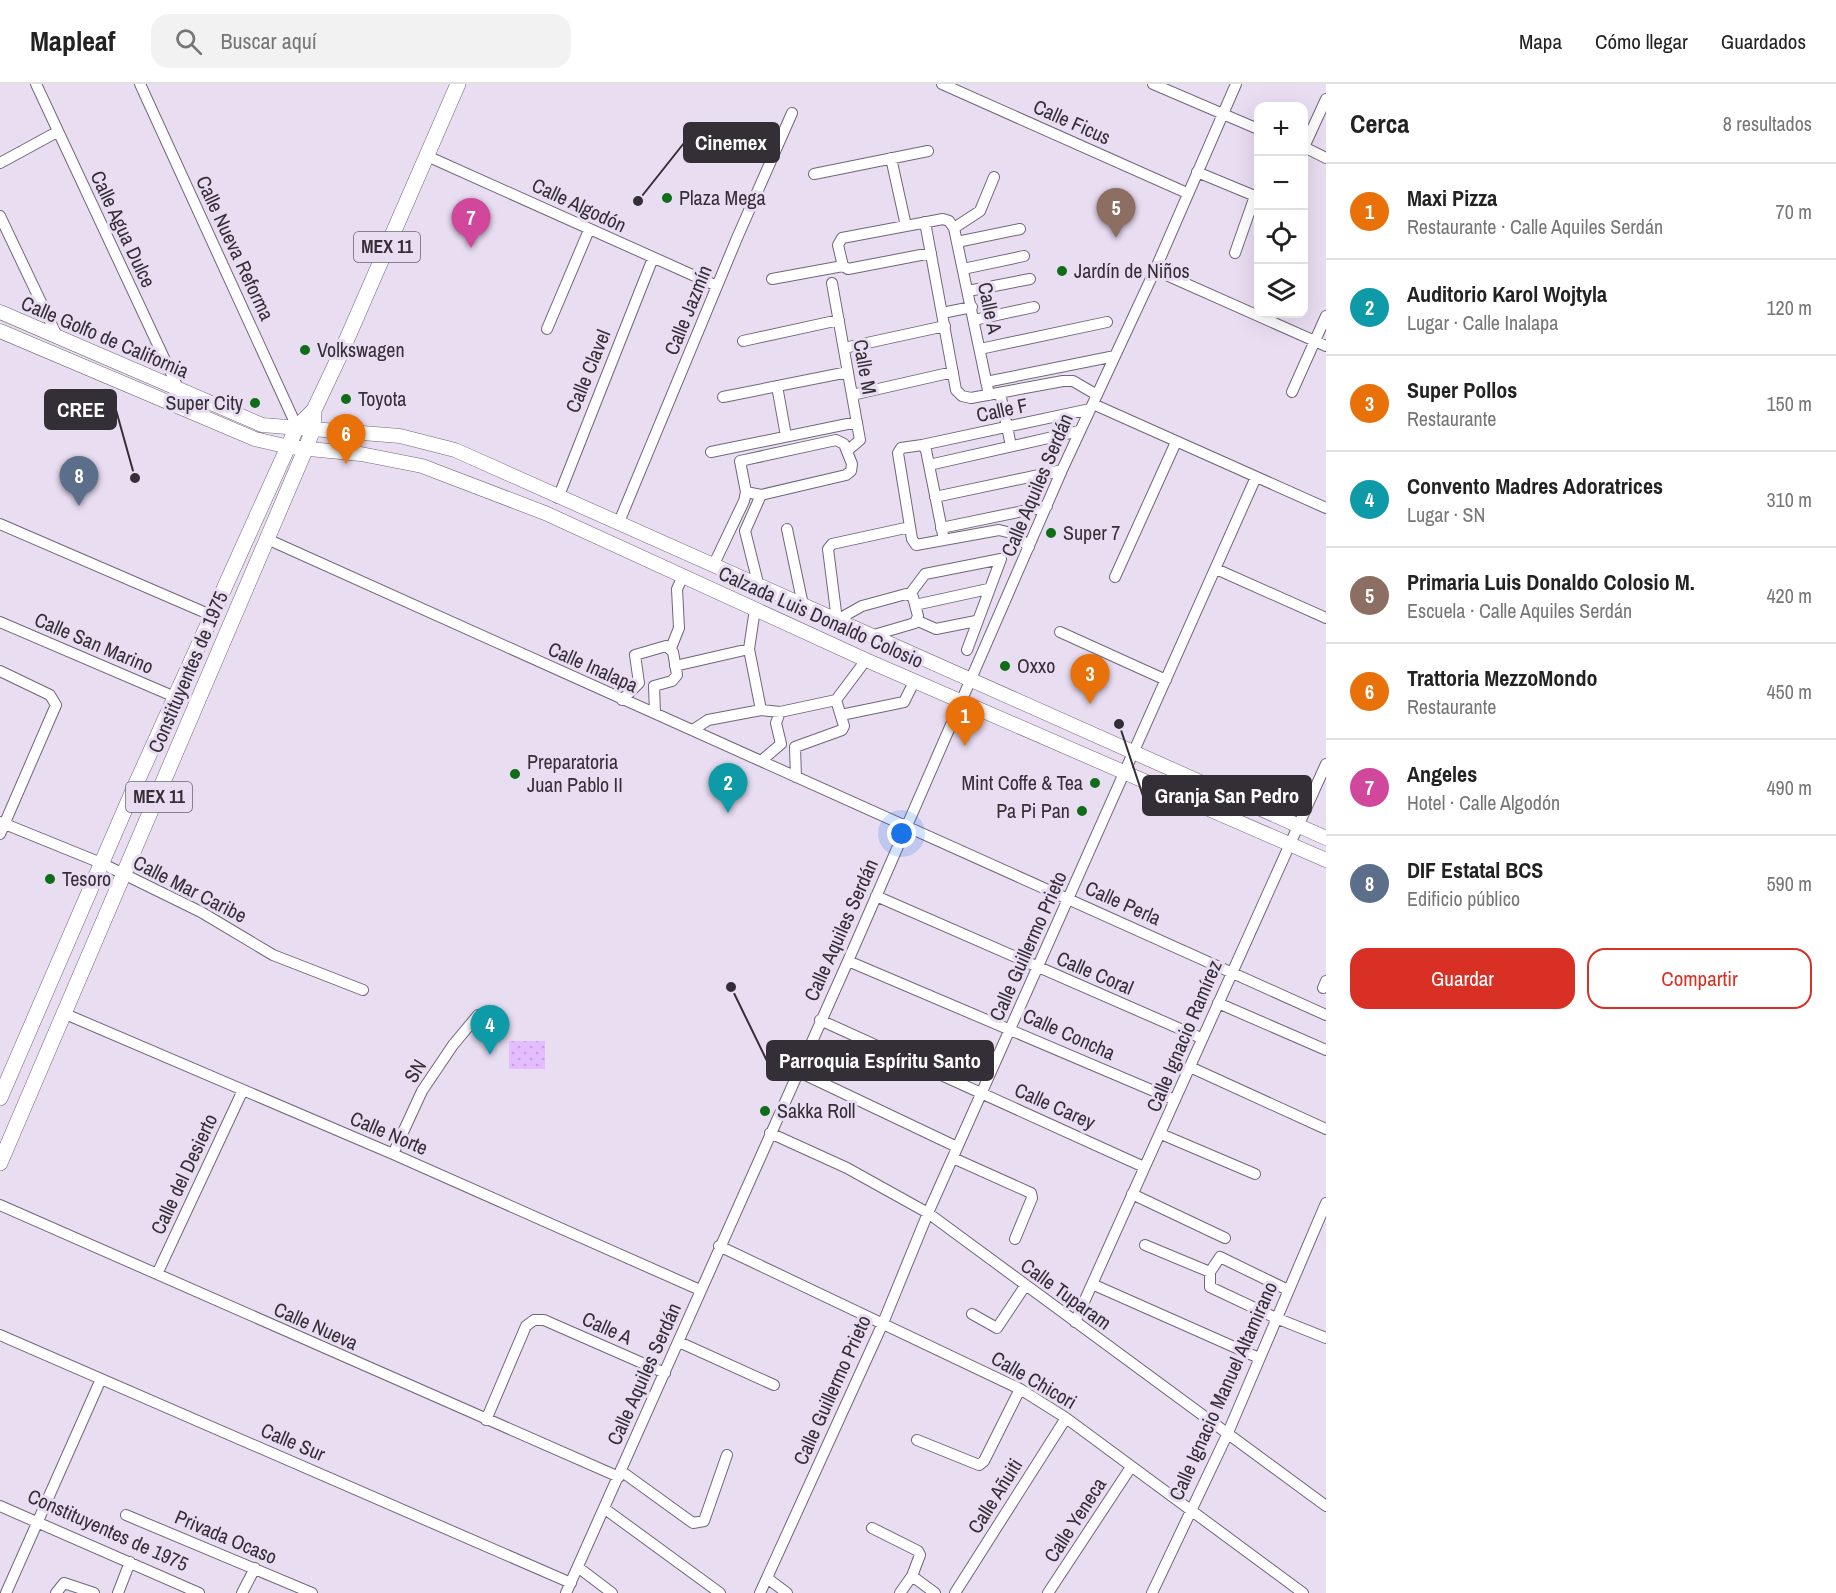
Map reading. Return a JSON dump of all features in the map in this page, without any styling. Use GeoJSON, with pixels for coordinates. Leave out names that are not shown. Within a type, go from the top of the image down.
{"type":"FeatureCollection","features":[{"type":"Feature","properties":{"kind":"main road","name":"MEX 11"},"geometry":{"type":"LineString","coordinates":[[313,429],[314,410],[458,84]]}},
{"type":"Feature","properties":{"kind":"main road","name":"Calle Golfo de California"},"geometry":{"type":"LineString","coordinates":[[0,312],[262,425],[297,427]]}},
{"type":"Feature","properties":{"kind":"main road","name":"Calle Golfo de California"},"geometry":{"type":"LineString","coordinates":[[0,331],[255,439],[289,447]]}},
{"type":"Feature","properties":{"kind":"main road"},"geometry":{"type":"LineString","coordinates":[[56,355],[58,338]]}},
{"type":"Feature","properties":{"kind":"main road"},"geometry":{"type":"LineString","coordinates":[[173,406],[179,390]]}},
{"type":"Feature","properties":{"kind":"main road","name":"MEX 11"},"geometry":{"type":"LineString","coordinates":[[289,447],[297,427],[314,410]]}},
{"type":"Feature","properties":{"kind":"main road","name":"Calzada Luis Donaldo Colosio"},"geometry":{"type":"LineString","coordinates":[[297,427],[400,436],[428,441],[455,450],[558,498],[714,564],[759,587],[914,652],[1133,754],[1326,838]]}},
{"type":"Feature","properties":{"kind":"main road","name":"Constituyentes de 1975"},"geometry":{"type":"LineString","coordinates":[[0,1163],[154,807],[313,429]]}},
{"type":"Feature","properties":{"kind":"main road","name":"Calzada Luis Donaldo Colosio"},"geometry":{"type":"LineString","coordinates":[[289,447],[361,454],[422,466],[545,513],[866,660],[1326,860]]}},
{"type":"Feature","properties":{"kind":"main road","name":"Constituyentes de 1975"},"geometry":{"type":"LineString","coordinates":[[0,1098],[49,989],[101,863],[289,447]]}},
{"type":"Feature","properties":{"kind":"main road"},"geometry":{"type":"LineString","coordinates":[[545,513],[558,498]]}},
{"type":"Feature","properties":{"kind":"main road"},"geometry":{"type":"LineString","coordinates":[[755,609],[759,587]]}},
{"type":"Feature","properties":{"kind":"main road"},"geometry":{"type":"LineString","coordinates":[[910,678],[914,652]]}},
{"type":"Feature","properties":{"kind":"street","name":"Calle Agua Dulce"},"geometry":{"type":"LineString","coordinates":[[36,84],[179,390]]}},
{"type":"Feature","properties":{"kind":"street","name":"Calle Nueva Reforma"},"geometry":{"type":"LineString","coordinates":[[140,84],[297,427]]}},
{"type":"Feature","properties":{"kind":"street","name":"Calle Ficus"},"geometry":{"type":"LineString","coordinates":[[942,84],[1187,193]]}},
{"type":"Feature","properties":{"kind":"street"},"geometry":{"type":"LineString","coordinates":[[1152,84],[1254,127]]}},
{"type":"Feature","properties":{"kind":"street","name":"Calle Aquiles Serdán"},"geometry":{"type":"LineString","coordinates":[[569,1588],[679,1342],[719,1246],[848,961],[1079,431],[1155,270],[1236,84]]}},
{"type":"Feature","properties":{"kind":"street"},"geometry":{"type":"LineString","coordinates":[[1308,138],[1326,99]]}},
{"type":"Feature","properties":{"kind":"street","name":"Calle Jazmín"},"geometry":{"type":"LineString","coordinates":[[619,522],[792,113]]}},
{"type":"Feature","properties":{"kind":"street"},"geometry":{"type":"LineString","coordinates":[[0,163],[57,132]]}},
{"type":"Feature","properties":{"kind":"street"},"geometry":{"type":"LineString","coordinates":[[1308,149],[1326,158]]}},
{"type":"Feature","properties":{"kind":"street"},"geometry":{"type":"LineString","coordinates":[[814,174],[928,151]]}},
{"type":"Feature","properties":{"kind":"street","name":"Calle Algodón"},"geometry":{"type":"LineString","coordinates":[[427,156],[717,286]]}},
{"type":"Feature","properties":{"kind":"street"},"geometry":{"type":"LineString","coordinates":[[891,158],[906,226]]}},
{"type":"Feature","properties":{"kind":"street"},"geometry":{"type":"LineString","coordinates":[[1197,172],[1255,196],[1235,253]]}},
{"type":"Feature","properties":{"kind":"street"},"geometry":{"type":"LineString","coordinates":[[843,266],[839,241],[943,219],[950,221],[954,228],[980,211],[994,177]]}},
{"type":"Feature","properties":{"kind":"street"},"geometry":{"type":"LineString","coordinates":[[0,216],[58,338]]}},
{"type":"Feature","properties":{"kind":"street"},"geometry":{"type":"LineString","coordinates":[[925,222],[956,390],[962,396],[971,398],[1073,381],[1093,402],[1176,442],[1326,508]]}},
{"type":"Feature","properties":{"kind":"street","name":"Calle A"},"geometry":{"type":"LineString","coordinates":[[954,228],[986,382],[994,394],[1008,427],[1011,446]]}},
{"type":"Feature","properties":{"kind":"street"},"geometry":{"type":"LineString","coordinates":[[957,242],[1020,229]]}},
{"type":"Feature","properties":{"kind":"street"},"geometry":{"type":"LineString","coordinates":[[547,329],[589,230]]}},
{"type":"Feature","properties":{"kind":"street"},"geometry":{"type":"LineString","coordinates":[[772,279],[843,266],[848,269],[931,253]]}},
{"type":"Feature","properties":{"kind":"street"},"geometry":{"type":"LineString","coordinates":[[963,269],[1024,256]]}},
{"type":"Feature","properties":{"kind":"street","name":"Calle Clavel"},"geometry":{"type":"LineString","coordinates":[[558,498],[653,258]]}},
{"type":"Feature","properties":{"kind":"street"},"geometry":{"type":"LineString","coordinates":[[1155,270],[1326,346]]}},
{"type":"Feature","properties":{"kind":"street"},"geometry":{"type":"LineString","coordinates":[[968,291],[1030,279]]}},
{"type":"Feature","properties":{"kind":"street","name":"Calle M"},"geometry":{"type":"LineString","coordinates":[[832,284],[860,440],[847,452]]}},
{"type":"Feature","properties":{"kind":"street"},"geometry":{"type":"LineString","coordinates":[[942,313],[972,307]]}},
{"type":"Feature","properties":{"kind":"street"},"geometry":{"type":"LineString","coordinates":[[974,320],[1035,307]]}},
{"type":"Feature","properties":{"kind":"street"},"geometry":{"type":"LineString","coordinates":[[1292,392],[1326,316]]}},
{"type":"Feature","properties":{"kind":"street"},"geometry":{"type":"LineString","coordinates":[[743,341],[839,320]]}},
{"type":"Feature","properties":{"kind":"street"},"geometry":{"type":"LineString","coordinates":[[980,349],[1107,322]]}},
{"type":"Feature","properties":{"kind":"street"},"geometry":{"type":"LineString","coordinates":[[844,348],[945,326]]}},
{"type":"Feature","properties":{"kind":"street"},"geometry":{"type":"LineString","coordinates":[[986,382],[1115,356]]}},
{"type":"Feature","properties":{"kind":"street"},"geometry":{"type":"LineString","coordinates":[[723,397],[848,372]]}},
{"type":"Feature","properties":{"kind":"street"},"geometry":{"type":"LineString","coordinates":[[852,395],[953,372]]}},
{"type":"Feature","properties":{"kind":"street"},"geometry":{"type":"LineString","coordinates":[[777,386],[786,436]]}},
{"type":"Feature","properties":{"kind":"street","name":"Calle F"},"geometry":{"type":"LineString","coordinates":[[910,527],[898,453],[901,448],[922,446],[1008,427],[1093,402]]}},
{"type":"Feature","properties":{"kind":"street"},"geometry":{"type":"LineString","coordinates":[[711,452],[856,422]]}},
{"type":"Feature","properties":{"kind":"street"},"geometry":{"type":"LineString","coordinates":[[929,465],[1079,431]]}},
{"type":"Feature","properties":{"kind":"street"},"geometry":{"type":"LineString","coordinates":[[714,564],[744,501],[746,492],[740,460],[841,441],[852,464],[851,471],[846,475],[761,495],[746,492]]}},
{"type":"Feature","properties":{"kind":"street"},"geometry":{"type":"LineString","coordinates":[[1115,578],[1176,442]]}},
{"type":"Feature","properties":{"kind":"street"},"geometry":{"type":"LineString","coordinates":[[922,446],[926,450],[944,541]]}},
{"type":"Feature","properties":{"kind":"street"},"geometry":{"type":"LineString","coordinates":[[935,497],[1062,470]]}},
{"type":"Feature","properties":{"kind":"street","name":"Calle Guillermo Prieto"},"geometry":{"type":"LineString","coordinates":[[760,1593],[883,1323],[928,1212],[1256,477]]}},
{"type":"Feature","properties":{"kind":"street"},"geometry":{"type":"LineString","coordinates":[[759,587],[746,531],[761,495]]}},
{"type":"Feature","properties":{"kind":"street"},"geometry":{"type":"LineString","coordinates":[[941,528],[1047,506]]}},
{"type":"Feature","properties":{"kind":"street"},"geometry":{"type":"LineString","coordinates":[[0,524],[213,616]]}},
{"type":"Feature","properties":{"kind":"street"},"geometry":{"type":"LineString","coordinates":[[967,650],[1001,559],[925,574],[910,594],[862,606],[837,620],[828,549],[832,544],[910,527],[916,545],[999,530],[1015,534],[1029,547]]}},
{"type":"Feature","properties":{"kind":"street"},"geometry":{"type":"LineString","coordinates":[[787,529],[803,605]]}},
{"type":"Feature","properties":{"kind":"street","name":"Calle Inalapa"},"geometry":{"type":"LineString","coordinates":[[267,539],[905,826]]}},
{"type":"Feature","properties":{"kind":"street"},"geometry":{"type":"LineString","coordinates":[[1216,568],[1326,618]]}},
{"type":"Feature","properties":{"kind":"street"},"geometry":{"type":"LineString","coordinates":[[639,683],[654,686],[675,679],[671,648],[679,628],[677,589],[683,576]]}},
{"type":"Feature","properties":{"kind":"street"},"geometry":{"type":"LineString","coordinates":[[915,606],[988,589]]}},
{"type":"Feature","properties":{"kind":"street"},"geometry":{"type":"LineString","coordinates":[[910,594],[918,621]]}},
{"type":"Feature","properties":{"kind":"street"},"geometry":{"type":"LineString","coordinates":[[755,609],[749,649],[760,710]]}},
{"type":"Feature","properties":{"kind":"street"},"geometry":{"type":"LineString","coordinates":[[874,635],[918,621],[936,629],[976,621]]}},
{"type":"Feature","properties":{"kind":"street","name":"Calle San Marino"},"geometry":{"type":"LineString","coordinates":[[0,622],[175,697]]}},
{"type":"Feature","properties":{"kind":"street"},"geometry":{"type":"LineString","coordinates":[[1060,632],[1166,680]]}},
{"type":"Feature","properties":{"kind":"street"},"geometry":{"type":"LineString","coordinates":[[639,683],[635,655],[657,648],[671,648]]}},
{"type":"Feature","properties":{"kind":"street"},"geometry":{"type":"LineString","coordinates":[[675,666],[749,649]]}},
{"type":"Feature","properties":{"kind":"street"},"geometry":{"type":"LineString","coordinates":[[693,730],[708,720],[760,710],[780,712],[836,700],[866,660]]}},
{"type":"Feature","properties":{"kind":"street"},"geometry":{"type":"LineString","coordinates":[[0,672],[50,695],[56,705],[2,827]]}},
{"type":"Feature","properties":{"kind":"street"},"geometry":{"type":"LineString","coordinates":[[842,715],[904,702],[910,678]]}},
{"type":"Feature","properties":{"kind":"street"},"geometry":{"type":"LineString","coordinates":[[622,700],[639,683]]}},
{"type":"Feature","properties":{"kind":"street"},"geometry":{"type":"LineString","coordinates":[[654,686],[655,713]]}},
{"type":"Feature","properties":{"kind":"street"},"geometry":{"type":"LineString","coordinates":[[781,744],[795,747],[842,730],[844,726],[842,715],[836,700]]}},
{"type":"Feature","properties":{"kind":"street"},"geometry":{"type":"LineString","coordinates":[[780,712],[776,723],[781,744]]}},
{"type":"Feature","properties":{"kind":"street"},"geometry":{"type":"LineString","coordinates":[[761,761],[781,744]]}},
{"type":"Feature","properties":{"kind":"street"},"geometry":{"type":"LineString","coordinates":[[795,747],[796,777]]}},
{"type":"Feature","properties":{"kind":"street","name":"Calle Ignacio Ramírez"},"geometry":{"type":"LineString","coordinates":[[1075,1322],[1161,1134],[1230,972],[1326,764]]}},
{"type":"Feature","properties":{"kind":"street","name":"Calle Perla"},"geometry":{"type":"LineString","coordinates":[[905,826],[1326,1014]]}},
{"type":"Feature","properties":{"kind":"street","name":"Calle Mar Caribe"},"geometry":{"type":"LineString","coordinates":[[2,827],[101,863],[201,912],[273,955],[363,990]]}},
{"type":"Feature","properties":{"kind":"street","name":"Calle Coral"},"geometry":{"type":"LineString","coordinates":[[876,896],[1036,968],[1202,1038]]}},
{"type":"Feature","properties":{"kind":"street","name":"Calle Concha"},"geometry":{"type":"LineString","coordinates":[[848,961],[1011,1028],[1175,1100]]}},
{"type":"Feature","properties":{"kind":"street"},"geometry":{"type":"LineString","coordinates":[[1218,1003],[1326,1050]]}},
{"type":"Feature","properties":{"kind":"street","name":"Calle Norte"},"geometry":{"type":"LineString","coordinates":[[63,1013],[393,1154],[700,1290]]}},
{"type":"Feature","properties":{"kind":"street","name":"SN"},"geometry":{"type":"LineString","coordinates":[[393,1154],[422,1091],[453,1045],[478,1015]]}},
{"type":"Feature","properties":{"kind":"street","name":"Calle Carey"},"geometry":{"type":"LineString","coordinates":[[820,1020],[1144,1167]]}},
{"type":"Feature","properties":{"kind":"street"},"geometry":{"type":"LineString","coordinates":[[1190,1067],[1326,1129]]}},
{"type":"Feature","properties":{"kind":"street"},"geometry":{"type":"LineString","coordinates":[[797,1071],[1031,1193],[1032,1198],[1015,1239]]}},
{"type":"Feature","properties":{"kind":"street","name":"Calle del Desierto"},"geometry":{"type":"LineString","coordinates":[[157,1274],[243,1090]]}},
{"type":"Feature","properties":{"kind":"street","name":"Calle Tuparam"},"geometry":{"type":"LineString","coordinates":[[770,1133],[847,1168],[928,1212],[1025,1286],[1326,1506]]}},
{"type":"Feature","properties":{"kind":"street"},"geometry":{"type":"LineString","coordinates":[[1161,1134],[1254,1174]]}},
{"type":"Feature","properties":{"kind":"street"},"geometry":{"type":"LineString","coordinates":[[1132,1194],[1225,1238]]}},
{"type":"Feature","properties":{"kind":"street","name":"Calle Ignacio Manuel Altamirano"},"geometry":{"type":"LineString","coordinates":[[1154,1589],[1227,1435],[1326,1203]]}},
{"type":"Feature","properties":{"kind":"street","name":"Calle Nueva"},"geometry":{"type":"LineString","coordinates":[[0,1205],[486,1420],[620,1474],[693,1523],[704,1521],[727,1455]]}},
{"type":"Feature","properties":{"kind":"street"},"geometry":{"type":"LineString","coordinates":[[1145,1245],[1210,1272]]}},
{"type":"Feature","properties":{"kind":"street","name":"Calle Chicori"},"geometry":{"type":"LineString","coordinates":[[719,1246],[1020,1389],[1066,1418],[1303,1593]]}},
{"type":"Feature","properties":{"kind":"street"},"geometry":{"type":"LineString","coordinates":[[1288,1290],[1220,1257],[1210,1272],[1210,1287],[1276,1318],[1326,1338]]}},
{"type":"Feature","properties":{"kind":"street"},"geometry":{"type":"LineString","coordinates":[[1092,1284],[1259,1358]]}},
{"type":"Feature","properties":{"kind":"street"},"geometry":{"type":"LineString","coordinates":[[972,1314],[997,1329],[1025,1286]]}},
{"type":"Feature","properties":{"kind":"street","name":"Calle A"},"geometry":{"type":"LineString","coordinates":[[486,1420],[526,1326],[534,1320],[544,1320],[665,1373]]}},
{"type":"Feature","properties":{"kind":"street","name":"Calle Sur"},"geometry":{"type":"LineString","coordinates":[[0,1335],[569,1588]]}},
{"type":"Feature","properties":{"kind":"street"},"geometry":{"type":"LineString","coordinates":[[679,1342],[774,1384]]}},
{"type":"Feature","properties":{"kind":"street"},"geometry":{"type":"LineString","coordinates":[[6,1593],[100,1379]]}},
{"type":"Feature","properties":{"kind":"street"},"geometry":{"type":"LineString","coordinates":[[917,1440],[979,1465],[984,1461],[1020,1389]]}},
{"type":"Feature","properties":{"kind":"street","name":"Calle Añuiti"},"geometry":{"type":"LineString","coordinates":[[955,1593],[1066,1418]]}},
{"type":"Feature","properties":{"kind":"street","name":"Calle Yeneca"},"geometry":{"type":"LineString","coordinates":[[1048,1593],[1131,1467]]}},
{"type":"Feature","properties":{"kind":"street","name":"Constituyentes de 1975"},"geometry":{"type":"LineString","coordinates":[[0,1506],[199,1593]]}},
{"type":"Feature","properties":{"kind":"street"},"geometry":{"type":"LineString","coordinates":[[605,1509],[720,1593]]}},
{"type":"Feature","properties":{"kind":"street","name":"Privada Ocaso"},"geometry":{"type":"LineString","coordinates":[[126,1515],[312,1593]]}},
{"type":"Feature","properties":{"kind":"street"},"geometry":{"type":"LineString","coordinates":[[872,1528],[918,1551],[920,1560],[900,1593]]}},
{"type":"Feature","properties":{"kind":"street"},"geometry":{"type":"LineString","coordinates":[[118,1593],[130,1562]]}},
{"type":"Feature","properties":{"kind":"street"},"geometry":{"type":"LineString","coordinates":[[242,1593],[255,1568]]}},
{"type":"Feature","properties":{"kind":"street"},"geometry":{"type":"LineString","coordinates":[[579,1568],[612,1593]]}},
{"type":"Feature","properties":{"kind":"street"},"geometry":{"type":"LineString","coordinates":[[912,1576],[935,1593]]}},
{"type":"Feature","properties":{"kind":"street"},"geometry":{"type":"LineString","coordinates":[[767,1578],[787,1593]]}},
{"type":"Feature","properties":{"kind":"street"},"geometry":{"type":"LineString","coordinates":[[56,1593],[64,1583],[94,1593]]}},
{"type":"Feature","properties":{"kind":"street"},"geometry":{"type":"LineString","coordinates":[[1154,1589],[1167,1593]]}},
{"type":"Feature","properties":{"kind":"shaded area"},"geometry":{"type":"Polygon","coordinates":[[[509,1041],[545,1041],[545,1069],[509,1069],[509,1041]]]}},
{"type":"Feature","properties":{"kind":"place","name":"Plaza Mega"},"geometry":{"type":"Point","coordinates":[667,198]}},
{"type":"Feature","properties":{"kind":"place","name":"Cinemex"},"geometry":{"type":"Point","coordinates":[638,201]}},
{"type":"Feature","properties":{"kind":"place","name":"Primaria Luis Donaldo Colosio M."},"geometry":{"type":"Point","coordinates":[1116,238]}},
{"type":"Feature","properties":{"kind":"place","name":"Angeles"},"geometry":{"type":"Point","coordinates":[471,248]}},
{"type":"Feature","properties":{"kind":"place","name":"Jardín de Niños"},"geometry":{"type":"Point","coordinates":[1062,271]}},
{"type":"Feature","properties":{"kind":"place","name":"Volkswagen"},"geometry":{"type":"Point","coordinates":[305,350]}},
{"type":"Feature","properties":{"kind":"place","name":"Toyota"},"geometry":{"type":"Point","coordinates":[346,399]}},
{"type":"Feature","properties":{"kind":"place","name":"Super City"},"geometry":{"type":"Point","coordinates":[255,403]}},
{"type":"Feature","properties":{"kind":"place","name":"Trattoria MezzoMondo"},"geometry":{"type":"Point","coordinates":[346,464]}},
{"type":"Feature","properties":{"kind":"place","name":"CREE"},"geometry":{"type":"Point","coordinates":[135,478]}},
{"type":"Feature","properties":{"kind":"place","name":"DIF Estatal BCS"},"geometry":{"type":"Point","coordinates":[79,506]}},
{"type":"Feature","properties":{"kind":"place","name":"Super 7"},"geometry":{"type":"Point","coordinates":[1051,533]}},
{"type":"Feature","properties":{"kind":"place","name":"Oxxo"},"geometry":{"type":"Point","coordinates":[1005,666]}},
{"type":"Feature","properties":{"kind":"place","name":"Super Pollos"},"geometry":{"type":"Point","coordinates":[1090,704]}},
{"type":"Feature","properties":{"kind":"place","name":"Granja San Pedro"},"geometry":{"type":"Point","coordinates":[1119,724]}},
{"type":"Feature","properties":{"kind":"place","name":"Maxi Pizza"},"geometry":{"type":"Point","coordinates":[965,746]}},
{"type":"Feature","properties":{"kind":"place","name":"Preparatoria Juan Pablo II"},"geometry":{"type":"Point","coordinates":[515,774]}},
{"type":"Feature","properties":{"kind":"place","name":"Mint Coffe & Tea"},"geometry":{"type":"Point","coordinates":[1095,783]}},
{"type":"Feature","properties":{"kind":"place","name":"Pa Pi Pan"},"geometry":{"type":"Point","coordinates":[1082,811]}},
{"type":"Feature","properties":{"kind":"place","name":"Auditorio Karol Wojtyla"},"geometry":{"type":"Point","coordinates":[728,813]}},
{"type":"Feature","properties":{"kind":"place","name":"Tesoro"},"geometry":{"type":"Point","coordinates":[50,879]}},
{"type":"Feature","properties":{"kind":"place","name":"Parroquia Espíritu Santo"},"geometry":{"type":"Point","coordinates":[731,987]}},
{"type":"Feature","properties":{"kind":"place","name":"Convento Madres Adoratrices"},"geometry":{"type":"Point","coordinates":[490,1055]}},
{"type":"Feature","properties":{"kind":"place","name":"Sakka Roll"},"geometry":{"type":"Point","coordinates":[765,1111]}}]}
